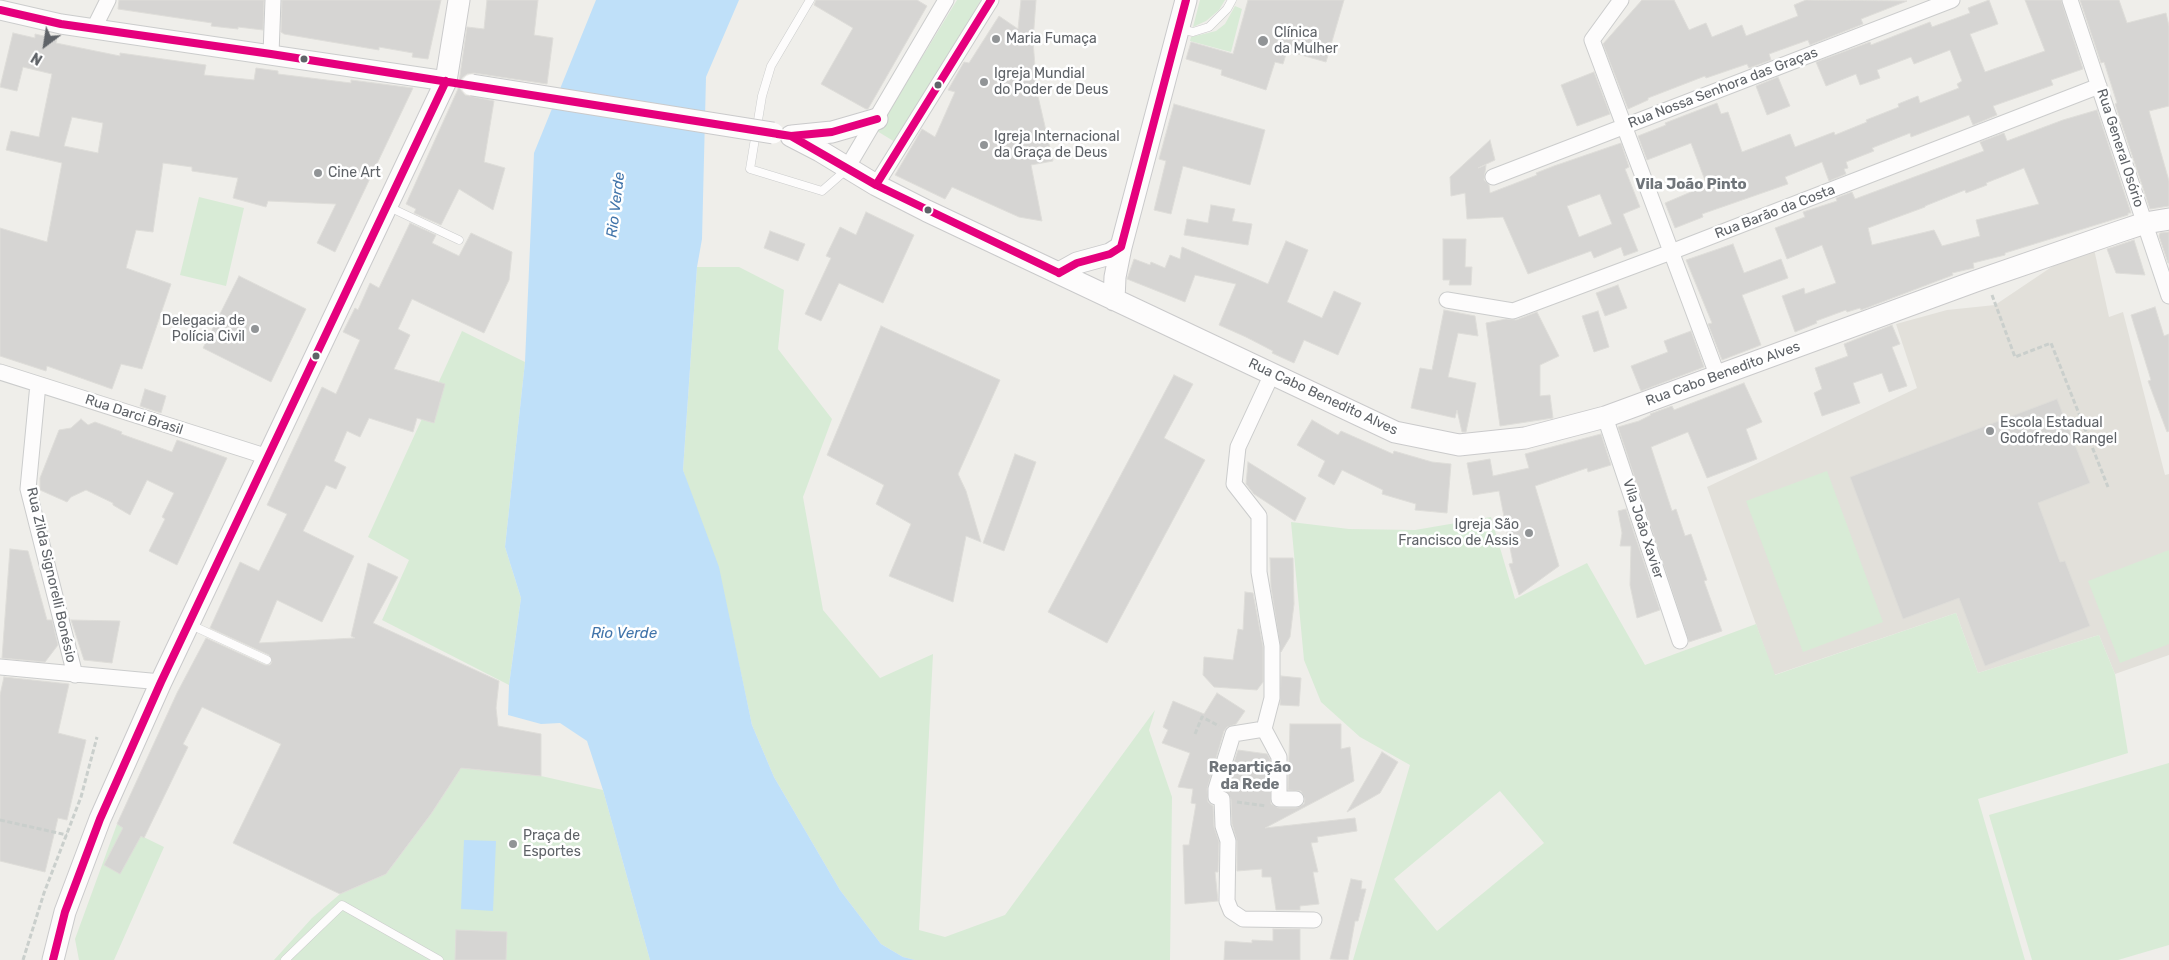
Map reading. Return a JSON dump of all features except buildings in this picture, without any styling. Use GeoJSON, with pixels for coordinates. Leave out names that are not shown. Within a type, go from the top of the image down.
{"type":"FeatureCollection","features":[{"type":"Feature","properties":{"kind":"main road"},"geometry":{"type":"LineString","coordinates":[[53,960],[65,912],[97,828],[161,682],[446,81],[459,0]]}},
{"type":"Feature","properties":{"kind":"main road"},"geometry":{"type":"LineString","coordinates":[[1107,297],[1115,276],[1186,0]]}},
{"type":"Feature","properties":{"kind":"main road"},"geometry":{"type":"LineString","coordinates":[[446,81],[782,134],[832,132],[877,119]]}},
{"type":"Feature","properties":{"kind":"main road","name":"Rua Cabo Benedito Alves"},"geometry":{"type":"LineString","coordinates":[[782,134],[820,151],[876,185],[1107,297],[1395,432],[1460,445],[1525,438],[1605,417],[1987,277],[2145,223],[2169,219]]}},
{"type":"Feature","properties":{"kind":"main road"},"geometry":{"type":"LineString","coordinates":[[1058,273],[1077,263],[1110,254],[1121,247]]}},
{"type":"Feature","properties":{"kind":"main road"},"geometry":{"type":"LineString","coordinates":[[1093,259],[1107,297]]}},
{"type":"Feature","properties":{"kind":"street"},"geometry":{"type":"LineString","coordinates":[[94,28],[108,0]]}},
{"type":"Feature","properties":{"kind":"street"},"geometry":{"type":"LineString","coordinates":[[271,54],[273,0]]}},
{"type":"Feature","properties":{"kind":"street"},"geometry":{"type":"LineString","coordinates":[[847,168],[946,0]]}},
{"type":"Feature","properties":{"kind":"street"},"geometry":{"type":"LineString","coordinates":[[876,185],[991,0]]}},
{"type":"Feature","properties":{"kind":"street"},"geometry":{"type":"LineString","coordinates":[[1621,0],[1592,40],[1718,377]]}},
{"type":"Feature","properties":{"kind":"street","name":"Rua Nossa Senhora das Graças"},"geometry":{"type":"LineString","coordinates":[[1493,177],[1952,0]]}},
{"type":"Feature","properties":{"kind":"street","name":"Rua General Osório"},"geometry":{"type":"LineString","coordinates":[[2070,0],[2169,296]]}},
{"type":"Feature","properties":{"kind":"street"},"geometry":{"type":"LineString","coordinates":[[0,10],[61,24],[446,81]]}},
{"type":"Feature","properties":{"kind":"street","name":"Rua Barão da Costa"},"geometry":{"type":"LineString","coordinates":[[1447,300],[1513,311],[1671,252],[2099,86]]}},
{"type":"Feature","properties":{"kind":"street","name":"Rua Darci Brasil"},"geometry":{"type":"LineString","coordinates":[[0,372],[268,457]]}},
{"type":"Feature","properties":{"kind":"street"},"geometry":{"type":"LineString","coordinates":[[1272,374],[1238,446],[1234,484],[1259,516],[1259,572],[1272,646],[1272,698],[1264,729],[1279,757],[1279,799],[1296,799]]}},
{"type":"Feature","properties":{"kind":"street","name":"Rua Zilda Signorelli Bonésio"},"geometry":{"type":"LineString","coordinates":[[44,386],[28,489],[75,675]]}},
{"type":"Feature","properties":{"kind":"street","name":"Vila João Xavier"},"geometry":{"type":"LineString","coordinates":[[1605,417],[1680,642]]}},
{"type":"Feature","properties":{"kind":"street"},"geometry":{"type":"LineString","coordinates":[[0,668],[161,682]]}},
{"type":"Feature","properties":{"kind":"street"},"geometry":{"type":"LineString","coordinates":[[1264,729],[1233,734],[1216,789],[1216,797],[1222,799],[1223,826],[1228,840],[1227,901],[1231,911],[1243,919],[1314,920]]}},
{"type":"Feature","properties":{"kind":"lane"},"geometry":{"type":"LineString","coordinates":[[810,0],[772,66],[762,96],[750,169],[822,191],[847,168]]}},
{"type":"Feature","properties":{"kind":"lane"},"geometry":{"type":"LineString","coordinates":[[1178,29],[1193,32],[1210,27],[1227,9],[1232,0]]}},
{"type":"Feature","properties":{"kind":"lane"},"geometry":{"type":"LineString","coordinates":[[387,206],[459,240]]}},
{"type":"Feature","properties":{"kind":"lane"},"geometry":{"type":"LineString","coordinates":[[189,624],[267,660]]}},
{"type":"Feature","properties":{"kind":"lane"},"geometry":{"type":"LineString","coordinates":[[286,960],[342,905],[439,960]]}},
{"type":"Feature","properties":{"kind":"path"},"geometry":{"type":"LineString","coordinates":[[1987,277],[2015,357],[2051,343],[2108,486]]}},
{"type":"Feature","properties":{"kind":"path"},"geometry":{"type":"LineString","coordinates":[[1195,734],[1202,717],[1233,734]]}},
{"type":"Feature","properties":{"kind":"path"},"geometry":{"type":"LineString","coordinates":[[24,960],[44,893],[81,797],[97,737]]}},
{"type":"Feature","properties":{"kind":"path"},"geometry":{"type":"LineString","coordinates":[[1222,799],[1268,806],[1279,799]]}},
{"type":"Feature","properties":{"kind":"path"},"geometry":{"type":"LineString","coordinates":[[0,820],[67,835]]}},
{"type":"Feature","properties":{"kind":"shaded area","name":"Escola Estadual Godofredo Rangel"},"geometry":{"type":"Polygon","coordinates":[[[2094,249],[2109,317],[2123,312],[2165,475],[2169,474],[2169,655],[2115,674],[2099,635],[1978,673],[1956,613],[1774,675],[1707,487],[1917,388],[1896,324],[1947,310],[1995,305],[2053,266],[2094,249]]]}},
{"type":"Feature","properties":{"kind":"green space"},"geometry":{"type":"Polygon","coordinates":[[[957,0],[981,0],[895,142],[877,131],[957,0]]]}},
{"type":"Feature","properties":{"kind":"green space"},"geometry":{"type":"Polygon","coordinates":[[[1200,0],[1225,0],[1219,10],[1206,21],[1193,27],[1200,0]]]}},
{"type":"Feature","properties":{"kind":"green space"},"geometry":{"type":"Polygon","coordinates":[[[1235,6],[1242,9],[1231,52],[1190,41],[1191,37],[1216,31],[1225,24],[1235,6]]]}},
{"type":"Feature","properties":{"kind":"green space"},"geometry":{"type":"Polygon","coordinates":[[[199,197],[244,208],[226,286],[180,275],[199,197]]]}},
{"type":"Feature","properties":{"kind":"green space"},"geometry":{"type":"Polygon","coordinates":[[[697,267],[739,267],[784,290],[778,349],[832,419],[803,497],[823,610],[880,678],[933,654],[919,930],[945,937],[1005,915],[1155,710],[1149,730],[1172,797],[1170,960],[915,960],[903,957],[881,944],[840,890],[774,777],[752,725],[733,636],[683,470],[697,267]]]}},
{"type":"Feature","properties":{"kind":"green space"},"geometry":{"type":"Polygon","coordinates":[[[462,331],[525,362],[505,547],[521,598],[509,685],[382,620],[409,560],[368,537],[462,331]]]}},
{"type":"Feature","properties":{"kind":"green space"},"geometry":{"type":"Polygon","coordinates":[[[1827,471],[1883,622],[1803,652],[1746,501],[1827,471]]]}},
{"type":"Feature","properties":{"kind":"green space"},"geometry":{"type":"Polygon","coordinates":[[[1491,517],[1515,599],[1587,563],[1645,665],[1756,624],[1775,675],[1956,613],[1978,673],[2099,635],[2115,674],[2128,753],[1978,799],[2025,960],[1353,960],[1410,765],[1360,737],[1321,702],[1304,660],[1291,522],[1349,529],[1415,530],[1491,517]],[[1500,791],[1394,879],[1437,931],[1544,843],[1500,791]]]}},
{"type":"Feature","properties":{"kind":"green space"},"geometry":{"type":"Polygon","coordinates":[[[2169,550],[2169,644],[2120,663],[2088,581],[2169,550]]]}},
{"type":"Feature","properties":{"kind":"green space"},"geometry":{"type":"Polygon","coordinates":[[[2169,763],[2169,945],[2118,960],[2032,960],[1989,815],[2169,763]]]}},
{"type":"Feature","properties":{"kind":"green space","name":"Praça de Esportes"},"geometry":{"type":"Polygon","coordinates":[[[461,768],[541,776],[603,790],[650,960],[274,960],[312,918],[340,894],[386,874],[431,814],[461,768]]]}},
{"type":"Feature","properties":{"kind":"green space"},"geometry":{"type":"Polygon","coordinates":[[[117,824],[164,847],[114,960],[79,960],[75,939],[117,824]]]}},
{"type":"Feature","properties":{"kind":"water","name":"Rio Verde"},"geometry":{"type":"Polygon","coordinates":[[[596,0],[739,0],[706,77],[702,239],[697,267],[683,470],[719,567],[752,725],[774,777],[840,890],[881,944],[903,957],[915,960],[650,960],[603,790],[587,741],[560,723],[541,724],[508,715],[509,685],[521,598],[505,547],[525,362],[534,153],[596,0]]]}},
{"type":"Feature","properties":{"kind":"water"},"geometry":{"type":"Polygon","coordinates":[[[464,840],[496,841],[493,911],[461,909],[464,840]]]}},
{"type":"Feature","properties":{"kind":"transit line"},"geometry":{"type":"LineString","coordinates":[[876,185],[991,0]]}},
{"type":"Feature","properties":{"kind":"transit line"},"geometry":{"type":"LineString","coordinates":[[1059,273],[1077,263],[1110,254],[1121,247],[1186,0]]}},
{"type":"Feature","properties":{"kind":"transit line"},"geometry":{"type":"LineString","coordinates":[[0,10],[61,24],[271,54],[791,136],[832,132],[877,119]]}},
{"type":"Feature","properties":{"kind":"transit line"},"geometry":{"type":"LineString","coordinates":[[53,960],[65,912],[100,819],[161,682],[446,81]]}},
{"type":"Feature","properties":{"kind":"transit line"},"geometry":{"type":"LineString","coordinates":[[777,134],[791,136],[876,185],[1059,273]]}},
{"type":"Feature","properties":{"kind":"place","name":"Maria Fumaça"},"geometry":{"type":"Point","coordinates":[996,39]}},
{"type":"Feature","properties":{"kind":"place","name":"Clínica da Mulher"},"geometry":{"type":"Point","coordinates":[1263,41]}},
{"type":"Feature","properties":{"kind":"place","name":"Igreja Mundial do Poder de Deus"},"geometry":{"type":"Point","coordinates":[984,82]}},
{"type":"Feature","properties":{"kind":"place","name":"Igreja Internacional da Graça de Deus"},"geometry":{"type":"Point","coordinates":[984,145]}},
{"type":"Feature","properties":{"kind":"place","name":"Cine Art"},"geometry":{"type":"Point","coordinates":[318,173]}},
{"type":"Feature","properties":{"kind":"place","name":"Delegacia de Polícia Civil"},"geometry":{"type":"Point","coordinates":[255,329]}},
{"type":"Feature","properties":{"kind":"place","name":"Escola Estadual Godofredo Rangel"},"geometry":{"type":"Point","coordinates":[1990,431]}},
{"type":"Feature","properties":{"kind":"place","name":"Igreja São Francisco de Assis"},"geometry":{"type":"Point","coordinates":[1529,533]}},
{"type":"Feature","properties":{"kind":"place","name":"Praça de Esportes"},"geometry":{"type":"Point","coordinates":[513,844]}},
{"type":"Feature","properties":{"kind":"district","name":"Vila João Pinto"},"geometry":{"type":"Point","coordinates":[1691,185]}},
{"type":"Feature","properties":{"kind":"district","name":"Repartição da Rede"},"geometry":{"type":"Point","coordinates":[1250,776]}}]}
